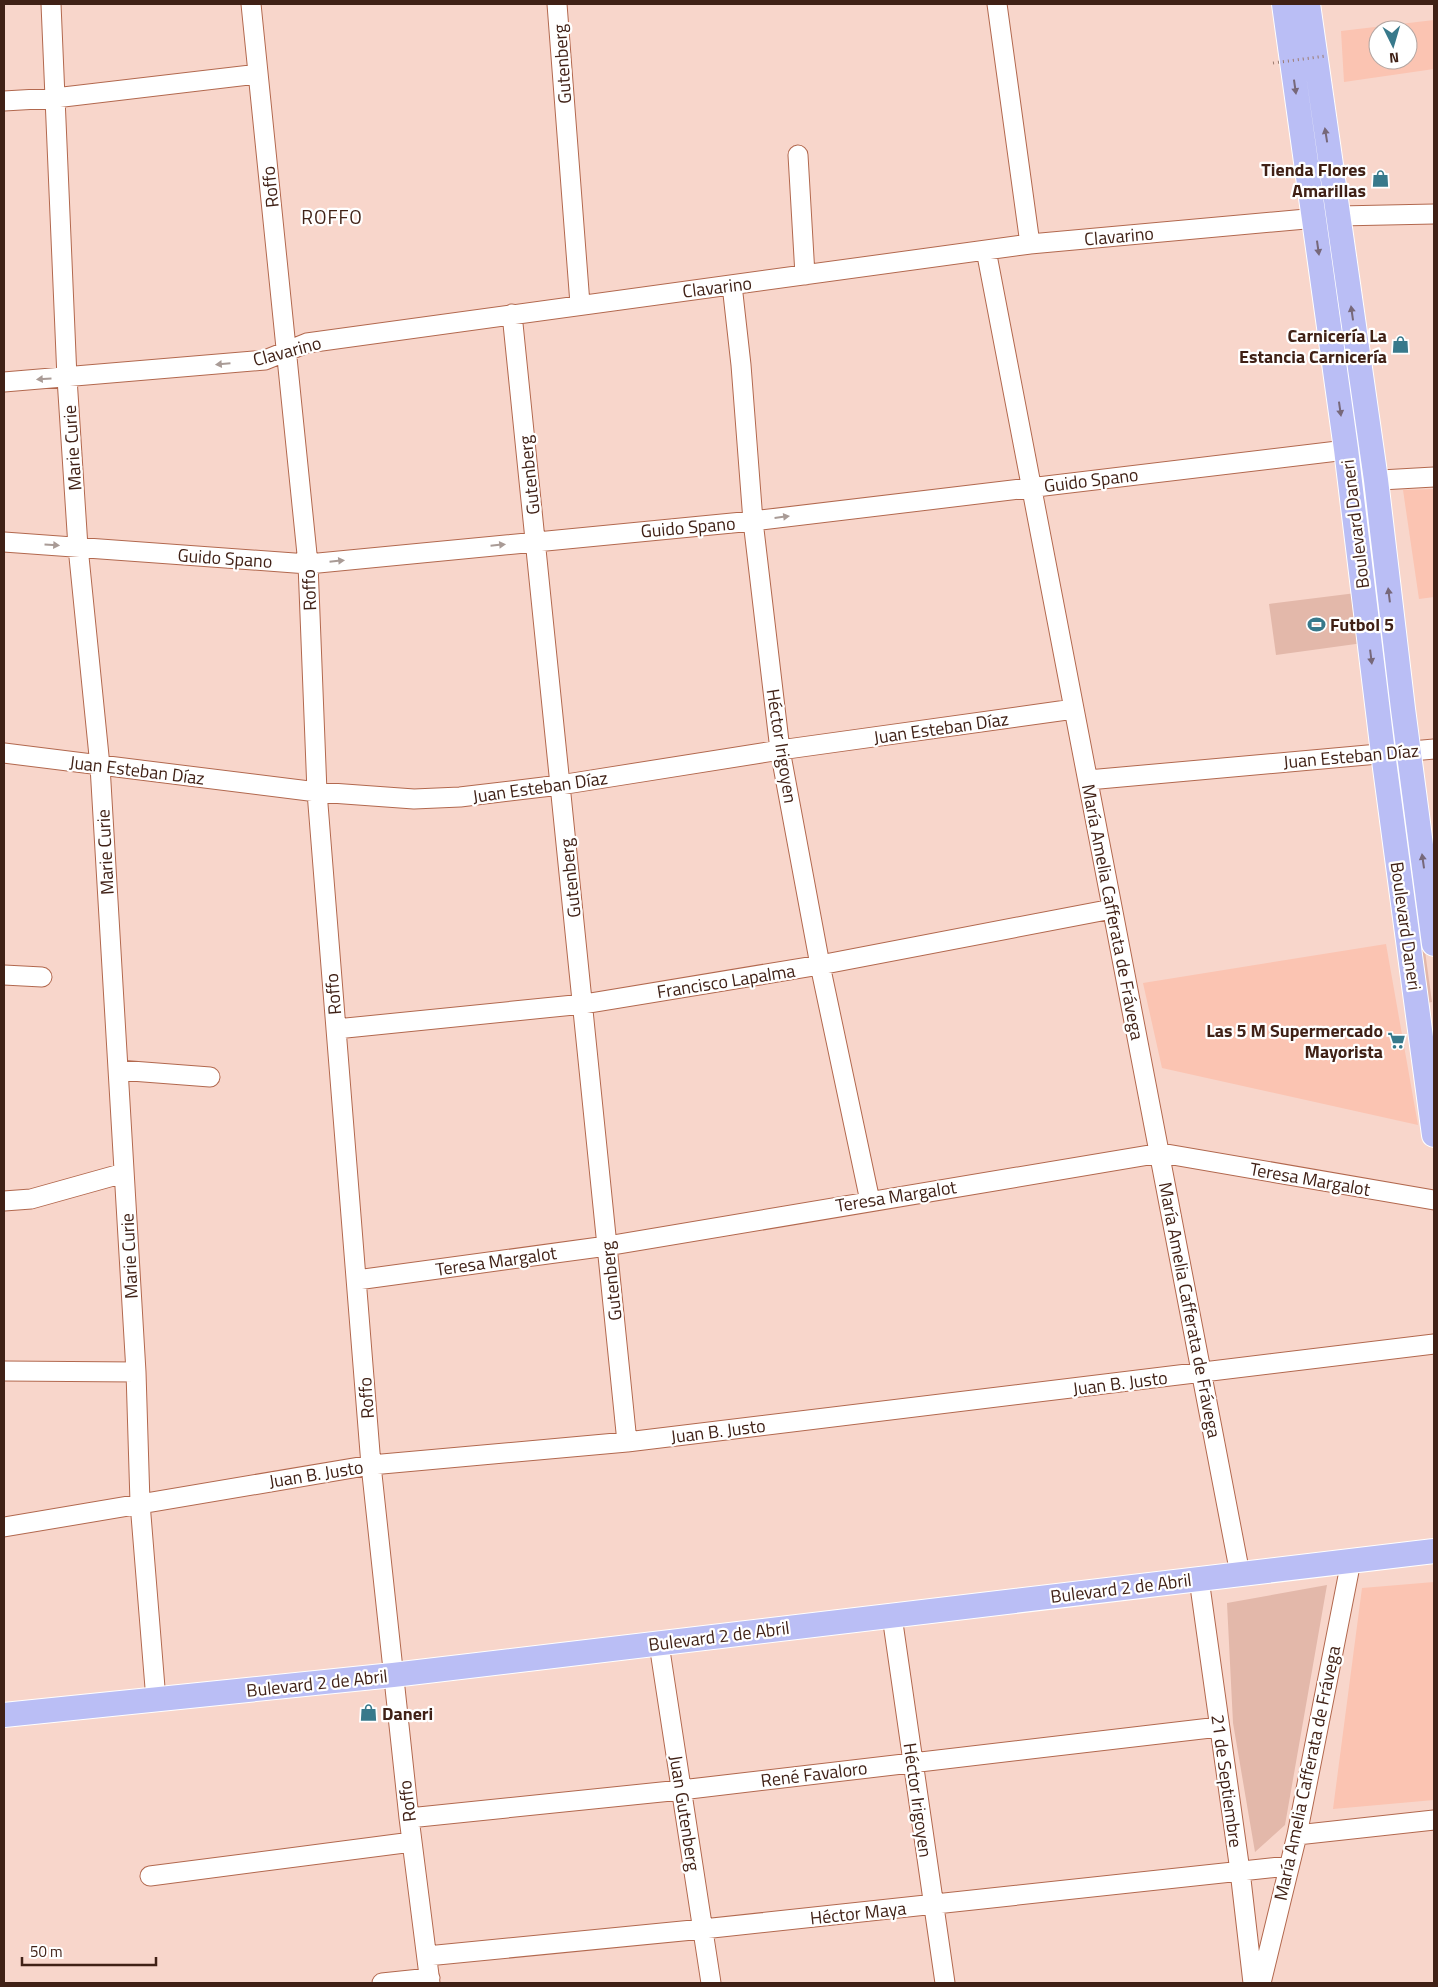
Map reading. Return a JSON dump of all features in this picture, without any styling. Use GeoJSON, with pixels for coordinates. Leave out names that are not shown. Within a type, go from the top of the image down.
{"type":"FeatureCollection","features":[{"type":"Feature","properties":{"kind":"main road","name":"Boulevard Daneri"},"geometry":{"type":"LineString","coordinates":[[1284,4],[1282,55],[1314,218],[1346,449],[1383,753],[1428,1042],[1434,1135]]}},
{"type":"Feature","properties":{"kind":"main road","name":"Boulevard Daneri"},"geometry":{"type":"LineString","coordinates":[[1308,4],[1319,50],[1339,216],[1376,480],[1408,751],[1434,944]]}},
{"type":"Feature","properties":{"kind":"main road"},"geometry":{"type":"LineString","coordinates":[[1282,55],[1319,50]]}},
{"type":"Feature","properties":{"kind":"main road"},"geometry":{"type":"LineString","coordinates":[[1358,551],[1384,549]]}},
{"type":"Feature","properties":{"kind":"main road","name":"Bulevard 2 de Abril"},"geometry":{"type":"LineString","coordinates":[[4,1715],[393,1676],[1434,1551]]}},
{"type":"Feature","properties":{"kind":"street","name":"Marie Curie"},"geometry":{"type":"LineString","coordinates":[[51,4],[68,378],[78,547],[100,766],[136,1372],[140,1503],[156,1700]]}},
{"type":"Feature","properties":{"kind":"street","name":"Roffo"},"geometry":{"type":"LineString","coordinates":[[251,4],[308,564],[317,792],[371,1466],[409,1818],[430,1980]]}},
{"type":"Feature","properties":{"kind":"street","name":"Gutenberg"},"geometry":{"type":"LineString","coordinates":[[557,4],[580,304]]}},
{"type":"Feature","properties":{"kind":"street"},"geometry":{"type":"LineString","coordinates":[[997,4],[1030,244]]}},
{"type":"Feature","properties":{"kind":"street"},"geometry":{"type":"LineString","coordinates":[[4,101],[55,98],[258,74]]}},
{"type":"Feature","properties":{"kind":"street"},"geometry":{"type":"LineString","coordinates":[[798,154],[805,275]]}},
{"type":"Feature","properties":{"kind":"street","name":"Clavarino"},"geometry":{"type":"LineString","coordinates":[[4,382],[265,360],[307,343],[580,304],[1030,244],[1339,216],[1434,214]]}},
{"type":"Feature","properties":{"kind":"street","name":"María Amelia Cafferata de Frávega"},"geometry":{"type":"LineString","coordinates":[[986,250],[1112,909],[1161,1153],[1240,1574]]}},
{"type":"Feature","properties":{"kind":"street","name":"Héctor Irigoyen"},"geometry":{"type":"LineString","coordinates":[[732,285],[753,521],[780,750],[820,965],[870,1200]]}},
{"type":"Feature","properties":{"kind":"street","name":"Gutenberg"},"geometry":{"type":"LineString","coordinates":[[512,314],[584,1004],[627,1442]]}},
{"type":"Feature","properties":{"kind":"street","name":"Guido Spano"},"geometry":{"type":"LineString","coordinates":[[4,542],[308,564],[753,521],[1371,447]]}},
{"type":"Feature","properties":{"kind":"street"},"geometry":{"type":"LineString","coordinates":[[1350,482],[1434,477]]}},
{"type":"Feature","properties":{"kind":"street","name":"Juan Esteban Díaz"},"geometry":{"type":"LineString","coordinates":[[4,753],[317,792],[414,799],[460,797],[560,785],[780,750],[1074,709]]}},
{"type":"Feature","properties":{"kind":"street","name":"Juan Esteban Díaz"},"geometry":{"type":"LineString","coordinates":[[1088,780],[1434,749]]}},
{"type":"Feature","properties":{"kind":"street","name":"Francisco Lapalma"},"geometry":{"type":"LineString","coordinates":[[336,1029],[584,1004],[820,965],[1112,909]]}},
{"type":"Feature","properties":{"kind":"street"},"geometry":{"type":"LineString","coordinates":[[4,975],[42,977]]}},
{"type":"Feature","properties":{"kind":"street"},"geometry":{"type":"LineString","coordinates":[[118,1070],[210,1077]]}},
{"type":"Feature","properties":{"kind":"street","name":"Teresa Margalot"},"geometry":{"type":"LineString","coordinates":[[357,1280],[608,1246],[870,1200],[1161,1153],[1434,1200]]}},
{"type":"Feature","properties":{"kind":"street"},"geometry":{"type":"LineString","coordinates":[[4,1201],[31,1199],[124,1173]]}},
{"type":"Feature","properties":{"kind":"street","name":"Juan B. Justo"},"geometry":{"type":"LineString","coordinates":[[4,1527],[371,1466],[627,1442],[1202,1374],[1434,1344]]}},
{"type":"Feature","properties":{"kind":"street"},"geometry":{"type":"LineString","coordinates":[[4,1371],[136,1372]]}},
{"type":"Feature","properties":{"kind":"street","name":"María Amelia Cafferata de Frávega"},"geometry":{"type":"LineString","coordinates":[[1261,1983],[1297,1835],[1351,1561]]}},
{"type":"Feature","properties":{"kind":"street","name":"21 de Septiembre"},"geometry":{"type":"LineString","coordinates":[[1199,1579],[1254,1983]]}},
{"type":"Feature","properties":{"kind":"street","name":"Héctor Irigoyen"},"geometry":{"type":"LineString","coordinates":[[892,1616],[945,1983]]}},
{"type":"Feature","properties":{"kind":"street","name":"Juan Gutenberg"},"geometry":{"type":"LineString","coordinates":[[659,1644],[711,1983]]}},
{"type":"Feature","properties":{"kind":"street","name":"René Favaloro"},"geometry":{"type":"LineString","coordinates":[[409,1818],[681,1790],[1219,1727]]}},
{"type":"Feature","properties":{"kind":"street"},"geometry":{"type":"LineString","coordinates":[[1297,1835],[1434,1820]]}},
{"type":"Feature","properties":{"kind":"street"},"geometry":{"type":"LineString","coordinates":[[150,1876],[412,1842]]}},
{"type":"Feature","properties":{"kind":"street","name":"Héctor Maya"},"geometry":{"type":"LineString","coordinates":[[427,1956],[933,1905],[1288,1866]]}},
{"type":"Feature","properties":{"kind":"street"},"geometry":{"type":"LineString","coordinates":[[382,1983],[430,1980]]}},
{"type":"Feature","properties":{"kind":"path"},"geometry":{"type":"LineString","coordinates":[[1282,55],[1319,50]]}},
{"type":"Feature","properties":{"kind":"shaded area"},"geometry":{"type":"Polygon","coordinates":[[[1434,20],[1434,69],[1344,82],[1341,31],[1368,28],[1368,70],[1418,70],[1418,22],[1434,20]]]}},
{"type":"Feature","properties":{"kind":"shaded area"},"geometry":{"type":"Polygon","coordinates":[[[1331,235],[1358,434],[1353,434],[1326,236],[1331,235]]]}},
{"type":"Feature","properties":{"kind":"shaded area"},"geometry":{"type":"Polygon","coordinates":[[[1434,489],[1434,597],[1419,599],[1403,490],[1434,489]]]}},
{"type":"Feature","properties":{"kind":"shaded area"},"geometry":{"type":"Polygon","coordinates":[[[1370,562],[1375,562],[1394,724],[1389,725],[1370,562]]]}},
{"type":"Feature","properties":{"kind":"shaded area","name":"Futbol 5"},"geometry":{"type":"Polygon","coordinates":[[[1356,593],[1363,643],[1276,655],[1269,604],[1356,593]]]}},
{"type":"Feature","properties":{"kind":"shaded area"},"geometry":{"type":"Polygon","coordinates":[[[1396,776],[1401,776],[1432,1002],[1427,1003],[1396,776]]]}},
{"type":"Feature","properties":{"kind":"shaded area"},"geometry":{"type":"Polygon","coordinates":[[[1386,944],[1418,1125],[1162,1068],[1143,983],[1386,944]]]}},
{"type":"Feature","properties":{"kind":"shaded area"},"geometry":{"type":"Polygon","coordinates":[[[1434,1582],[1434,1800],[1333,1809],[1362,1588],[1434,1582]]]}},
{"type":"Feature","properties":{"kind":"shaded area"},"geometry":{"type":"Polygon","coordinates":[[[1327,1585],[1285,1825],[1255,1852],[1233,1723],[1227,1603],[1327,1585]]]}},
{"type":"Feature","properties":{"kind":"place","name":"Tienda Flores Amarillas"},"geometry":{"type":"Point","coordinates":[1380,179]}},
{"type":"Feature","properties":{"kind":"place","name":"Carnicería La Estancia Carnicería"},"geometry":{"type":"Point","coordinates":[1401,345]}},
{"type":"Feature","properties":{"kind":"place","name":"Futbol 5"},"geometry":{"type":"Point","coordinates":[1316,624]}},
{"type":"Feature","properties":{"kind":"place","name":"Las 5 M Supermercado Mayorista"},"geometry":{"type":"Point","coordinates":[1397,1040]}},
{"type":"Feature","properties":{"kind":"place","name":"Daneri"},"geometry":{"type":"Point","coordinates":[368,1713]}},
{"type":"Feature","properties":{"kind":"district","name":"ROFFO"},"geometry":{"type":"Point","coordinates":[332,216]}}]}
